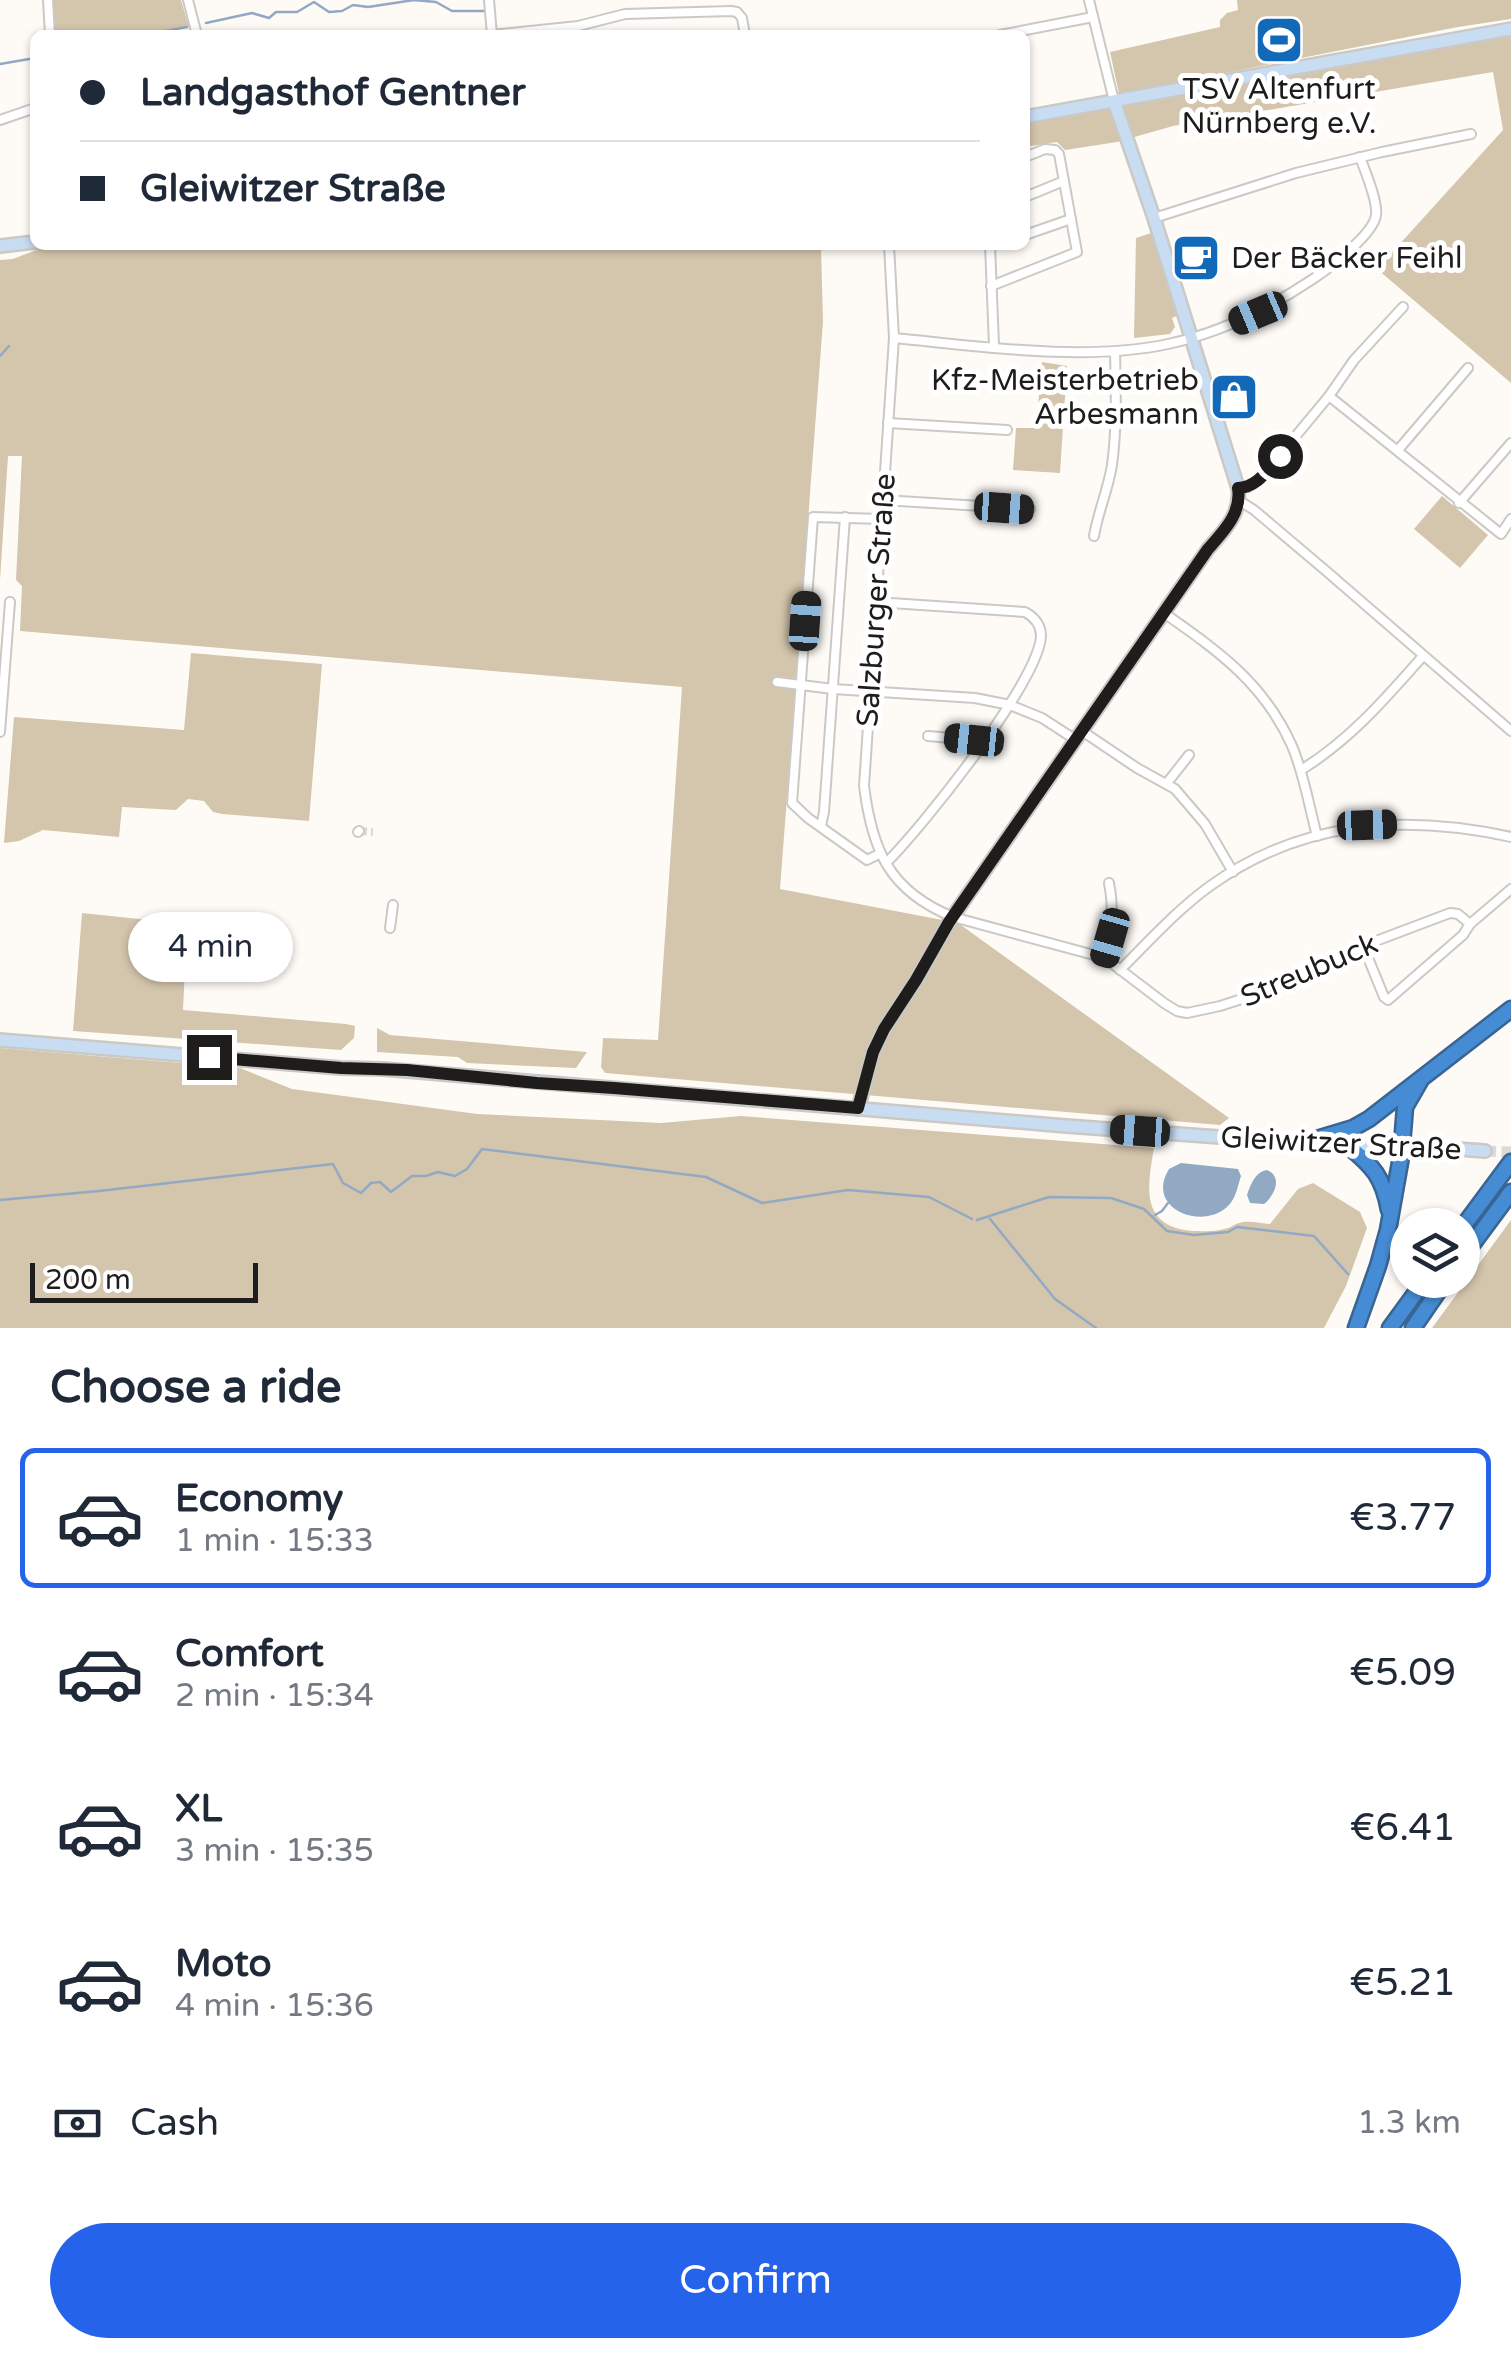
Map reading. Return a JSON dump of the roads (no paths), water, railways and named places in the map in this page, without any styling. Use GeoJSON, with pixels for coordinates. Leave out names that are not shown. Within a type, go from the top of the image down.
{"type":"FeatureCollection","features":[{"type":"Feature","properties":{"kind":"highway"},"geometry":{"type":"LineString","coordinates":[[1303,1142],[1362,1123],[1511,1009]]}},
{"type":"Feature","properties":{"kind":"highway"},"geometry":{"type":"LineString","coordinates":[[1393,1208],[1405,1107],[1420,1081]]}},
{"type":"Feature","properties":{"kind":"highway"},"geometry":{"type":"LineString","coordinates":[[1348,1146],[1379,1176],[1390,1213]]}},
{"type":"Feature","properties":{"kind":"highway"},"geometry":{"type":"LineString","coordinates":[[1477,1208],[1511,1162]]}},
{"type":"Feature","properties":{"kind":"highway"},"geometry":{"type":"LineString","coordinates":[[1480,1234],[1511,1192]]}},
{"type":"Feature","properties":{"kind":"highway"},"geometry":{"type":"LineString","coordinates":[[1356,1328],[1390,1222]]}},
{"type":"Feature","properties":{"kind":"highway"},"geometry":{"type":"LineString","coordinates":[[1390,1328],[1412,1298]]}},
{"type":"Feature","properties":{"kind":"highway"},"geometry":{"type":"LineString","coordinates":[[1413,1328],[1434,1298]]}},
{"type":"Feature","properties":{"kind":"main road"},"geometry":{"type":"LineString","coordinates":[[1030,116],[1511,28]]}},
{"type":"Feature","properties":{"kind":"main road"},"geometry":{"type":"LineString","coordinates":[[858,1108],[873,1052],[884,1029],[953,916],[1232,519],[1239,494],[1114,101]]}},
{"type":"Feature","properties":{"kind":"main road"},"geometry":{"type":"LineString","coordinates":[[0,246],[30,243]]}},
{"type":"Feature","properties":{"kind":"main road","name":"Gleiwitzer Straße"},"geometry":{"type":"LineString","coordinates":[[0,1040],[1348,1146],[1485,1151]]}},
{"type":"Feature","properties":{"kind":"street"},"geometry":{"type":"LineString","coordinates":[[48,0],[50,30]]}},
{"type":"Feature","properties":{"kind":"street"},"geometry":{"type":"LineString","coordinates":[[188,0],[196,30]]}},
{"type":"Feature","properties":{"kind":"street"},"geometry":{"type":"LineString","coordinates":[[490,0],[492,30]]}},
{"type":"Feature","properties":{"kind":"street"},"geometry":{"type":"LineString","coordinates":[[1089,0],[1114,101]]}},
{"type":"Feature","properties":{"kind":"street"},"geometry":{"type":"LineString","coordinates":[[540,30],[578,26],[625,14],[737,12],[744,30]]}},
{"type":"Feature","properties":{"kind":"street"},"geometry":{"type":"LineString","coordinates":[[1026,30],[1093,17]]}},
{"type":"Feature","properties":{"kind":"street"},"geometry":{"type":"LineString","coordinates":[[0,120],[30,110]]}},
{"type":"Feature","properties":{"kind":"street"},"geometry":{"type":"LineString","coordinates":[[1154,218],[1360,157],[1471,134]]}},
{"type":"Feature","properties":{"kind":"street"},"geometry":{"type":"LineString","coordinates":[[992,286],[1077,252],[1058,154],[1045,148],[1030,156]]}},
{"type":"Feature","properties":{"kind":"street"},"geometry":{"type":"LineString","coordinates":[[894,338],[1115,352],[1192,338],[1243,319],[1284,298],[1330,267],[1373,224],[1376,210],[1360,157]]}},
{"type":"Feature","properties":{"kind":"street"},"geometry":{"type":"LineString","coordinates":[[1030,194],[1064,181]]}},
{"type":"Feature","properties":{"kind":"street"},"geometry":{"type":"LineString","coordinates":[[1030,234],[1071,219]]}},
{"type":"Feature","properties":{"kind":"street","name":"Salzburger Straße"},"geometry":{"type":"LineString","coordinates":[[889,250],[894,338],[864,786],[868,821],[879,854],[918,898],[953,916]]}},
{"type":"Feature","properties":{"kind":"street"},"geometry":{"type":"LineString","coordinates":[[993,250],[994,346]]}},
{"type":"Feature","properties":{"kind":"street"},"geometry":{"type":"LineString","coordinates":[[1403,307],[1354,360],[1256,483],[1239,494],[1511,731]]}},
{"type":"Feature","properties":{"kind":"street"},"geometry":{"type":"LineString","coordinates":[[1094,536],[1112,466],[1115,352]]}},
{"type":"Feature","properties":{"kind":"street"},"geometry":{"type":"LineString","coordinates":[[1398,450],[1468,368]]}},
{"type":"Feature","properties":{"kind":"street"},"geometry":{"type":"LineString","coordinates":[[1328,396],[1511,542]]}},
{"type":"Feature","properties":{"kind":"street"},"geometry":{"type":"LineString","coordinates":[[888,422],[1007,430]]}},
{"type":"Feature","properties":{"kind":"street"},"geometry":{"type":"LineString","coordinates":[[1460,503],[1511,442]]}},
{"type":"Feature","properties":{"kind":"street"},"geometry":{"type":"LineString","coordinates":[[883,500],[1030,509]]}},
{"type":"Feature","properties":{"kind":"street"},"geometry":{"type":"LineString","coordinates":[[879,854],[867,860],[792,803],[813,517],[882,519]]}},
{"type":"Feature","properties":{"kind":"street"},"geometry":{"type":"LineString","coordinates":[[821,826],[845,517]]}},
{"type":"Feature","properties":{"kind":"street"},"geometry":{"type":"LineString","coordinates":[[1501,534],[1511,519]]}},
{"type":"Feature","properties":{"kind":"street"},"geometry":{"type":"LineString","coordinates":[[0,732],[10,602]]}},
{"type":"Feature","properties":{"kind":"street"},"geometry":{"type":"LineString","coordinates":[[876,602],[1025,612],[1040,627],[1040,642],[1018,693],[919,827],[886,864]]}},
{"type":"Feature","properties":{"kind":"street"},"geometry":{"type":"LineString","coordinates":[[1164,614],[1218,652],[1253,684],[1279,721],[1301,770],[1316,836]]}},
{"type":"Feature","properties":{"kind":"street"},"geometry":{"type":"LineString","coordinates":[[1301,770],[1337,746],[1423,656]]}},
{"type":"Feature","properties":{"kind":"street"},"geometry":{"type":"LineString","coordinates":[[777,682],[1010,704],[1167,783],[1191,805],[1233,872]]}},
{"type":"Feature","properties":{"kind":"street"},"geometry":{"type":"LineString","coordinates":[[928,736],[982,744]]}},
{"type":"Feature","properties":{"kind":"street"},"geometry":{"type":"LineString","coordinates":[[1167,783],[1189,755]]}},
{"type":"Feature","properties":{"kind":"street"},"geometry":{"type":"LineString","coordinates":[[1120,970],[1210,886],[1275,850],[1316,836],[1367,825],[1422,824],[1465,827],[1511,837]]}},
{"type":"Feature","properties":{"kind":"street"},"geometry":{"type":"LineString","coordinates":[[1105,958],[1112,906],[1109,883]]}},
{"type":"Feature","properties":{"kind":"street"},"geometry":{"type":"LineString","coordinates":[[1364,948],[1388,1000],[1464,935],[1470,924],[1511,888]]}},
{"type":"Feature","properties":{"kind":"street"},"geometry":{"type":"LineString","coordinates":[[390,928],[392,905]]}},
{"type":"Feature","properties":{"kind":"street","name":"Streubuck"},"geometry":{"type":"LineString","coordinates":[[953,916],[1105,958],[1177,1012],[1187,1013],[1284,985],[1357,955],[1368,944],[1450,913],[1470,924]]}},
{"type":"Feature","properties":{"kind":"water"},"geometry":{"type":"Polygon","coordinates":[[[1181,1163],[1238,1169],[1241,1176],[1231,1202],[1218,1213],[1206,1216],[1192,1216],[1170,1205],[1163,1183],[1169,1169],[1181,1163]]]}},
{"type":"Feature","properties":{"kind":"water"},"geometry":{"type":"Polygon","coordinates":[[[1267,1170],[1275,1177],[1274,1191],[1264,1204],[1250,1203],[1247,1195],[1252,1183],[1267,1170]]]}},
{"type":"Feature","properties":{"kind":"waterway"},"geometry":{"type":"LineString","coordinates":[[206,23],[252,13],[269,18],[276,12],[297,12],[314,2],[329,12],[353,5],[368,7],[414,0],[436,2],[452,11],[484,11]]}},
{"type":"Feature","properties":{"kind":"waterway"},"geometry":{"type":"LineString","coordinates":[[171,30],[187,27]]}},
{"type":"Feature","properties":{"kind":"waterway"},"geometry":{"type":"LineString","coordinates":[[0,64],[30,59]]}},
{"type":"Feature","properties":{"kind":"waterway"},"geometry":{"type":"LineString","coordinates":[[0,356],[9,346]]}},
{"type":"Feature","properties":{"kind":"waterway"},"geometry":{"type":"LineString","coordinates":[[0,1200],[333,1164],[343,1183],[361,1193],[371,1183],[380,1182],[391,1192],[412,1176],[438,1172],[455,1176],[467,1169],[482,1149],[706,1177],[762,1203],[848,1190],[929,1197],[972,1219]]}},
{"type":"Feature","properties":{"kind":"waterway"},"geometry":{"type":"LineString","coordinates":[[977,1220],[1049,1197],[1111,1198],[1144,1209],[1167,1231],[1194,1235],[1228,1232],[1237,1227],[1314,1236],[1348,1274]]}},
{"type":"Feature","properties":{"kind":"waterway"},"geometry":{"type":"LineString","coordinates":[[1155,1215],[1168,1203]]}},
{"type":"Feature","properties":{"kind":"waterway"},"geometry":{"type":"LineString","coordinates":[[990,1219],[1055,1299],[1096,1328]]}},
{"type":"Feature","properties":{"kind":"tunnel"},"geometry":{"type":"LineString","coordinates":[[359,831],[373,832]]}},
{"type":"Feature","properties":{"kind":"tunnel"},"geometry":{"type":"LineString","coordinates":[[1485,1151],[1511,1152]]}},
{"type":"Feature","properties":{"kind":"place","name":"TSV Altenfurt Nürnberg e.V."},"geometry":{"type":"Point","coordinates":[1279,40]}},
{"type":"Feature","properties":{"kind":"place","name":"Der Bäcker Feihl"},"geometry":{"type":"Point","coordinates":[1196,258]}},
{"type":"Feature","properties":{"kind":"place","name":"Kfz-Meisterbetrieb Arbesmann"},"geometry":{"type":"Point","coordinates":[1234,397]}}]}
